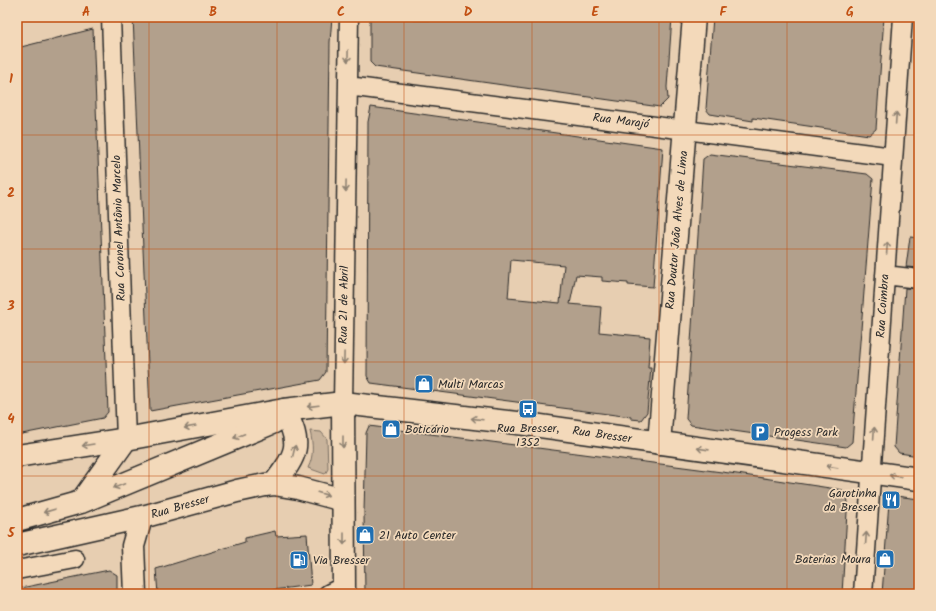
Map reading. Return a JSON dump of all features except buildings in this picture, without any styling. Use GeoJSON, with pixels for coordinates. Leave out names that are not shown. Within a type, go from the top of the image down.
{"type":"FeatureCollection","features":[{"type":"Feature","properties":{"kind":"main road","name":"Rua Doutor João Alves de Lima"},"geometry":{"type":"LineString","coordinates":[[659,442],[694,17]]}},
{"type":"Feature","properties":{"kind":"main road","name":"Rua Bresser"},"geometry":{"type":"LineString","coordinates":[[17,456],[126,439],[284,410],[343,403],[526,424],[919,479]]}},
{"type":"Feature","properties":{"kind":"main road","name":"Rua 21 de Abril"},"geometry":{"type":"LineString","coordinates":[[339,591],[343,500],[343,403]]}},
{"type":"Feature","properties":{"kind":"main road"},"geometry":{"type":"LineString","coordinates":[[17,520],[80,502],[274,422],[284,410],[294,432],[296,446],[289,464],[274,484]]}},
{"type":"Feature","properties":{"kind":"main road"},"geometry":{"type":"LineString","coordinates":[[80,502],[126,439]]}},
{"type":"Feature","properties":{"kind":"main road","name":"Rua Bresser"},"geometry":{"type":"LineString","coordinates":[[17,545],[140,518],[237,491],[274,484],[298,488],[343,500]]}},
{"type":"Feature","properties":{"kind":"main road"},"geometry":{"type":"LineString","coordinates":[[135,594],[133,546],[140,518]]}},
{"type":"Feature","properties":{"kind":"main road"},"geometry":{"type":"LineString","coordinates":[[114,524],[133,546]]}},
{"type":"Feature","properties":{"kind":"street","name":"Rua Coronel Antônio Marcelo"},"geometry":{"type":"LineString","coordinates":[[111,17],[126,439]]}},
{"type":"Feature","properties":{"kind":"street","name":"Rua 21 de Abril"},"geometry":{"type":"LineString","coordinates":[[343,403],[349,17]]}},
{"type":"Feature","properties":{"kind":"street","name":"Rua Coimbra"},"geometry":{"type":"LineString","coordinates":[[863,594],[903,17]]}},
{"type":"Feature","properties":{"kind":"street","name":"Rua Marajó"},"geometry":{"type":"LineString","coordinates":[[348,86],[893,157]]}},
{"type":"Feature","properties":{"kind":"street"},"geometry":{"type":"LineString","coordinates":[[885,275],[919,279]]}},
{"type":"Feature","properties":{"kind":"street"},"geometry":{"type":"LineString","coordinates":[[17,570],[75,559]]}},
{"type":"Feature","properties":{"kind":"shaded area"},"geometry":{"type":"Polygon","coordinates":[[[310,431],[321,432],[327,439],[328,469],[325,474],[308,468],[312,450],[310,431]]]}},
{"type":"Feature","properties":{"kind":"place","name":"Multi Marcas"},"geometry":{"type":"Point","coordinates":[424,384]}},
{"type":"Feature","properties":{"kind":"place","name":"Rua Bresser, 1352"},"geometry":{"type":"Point","coordinates":[528,409]}},
{"type":"Feature","properties":{"kind":"place","name":"Boticário"},"geometry":{"type":"Point","coordinates":[391,429]}},
{"type":"Feature","properties":{"kind":"place","name":"Progess Park"},"geometry":{"type":"Point","coordinates":[760,432]}},
{"type":"Feature","properties":{"kind":"place","name":"Garotinha da Bresser"},"geometry":{"type":"Point","coordinates":[891,500]}},
{"type":"Feature","properties":{"kind":"place","name":"21 Auto Center"},"geometry":{"type":"Point","coordinates":[365,535]}},
{"type":"Feature","properties":{"kind":"place","name":"Baterias Moura"},"geometry":{"type":"Point","coordinates":[885,559]}},
{"type":"Feature","properties":{"kind":"place","name":"Via Bresser"},"geometry":{"type":"Point","coordinates":[299,560]}}]}
